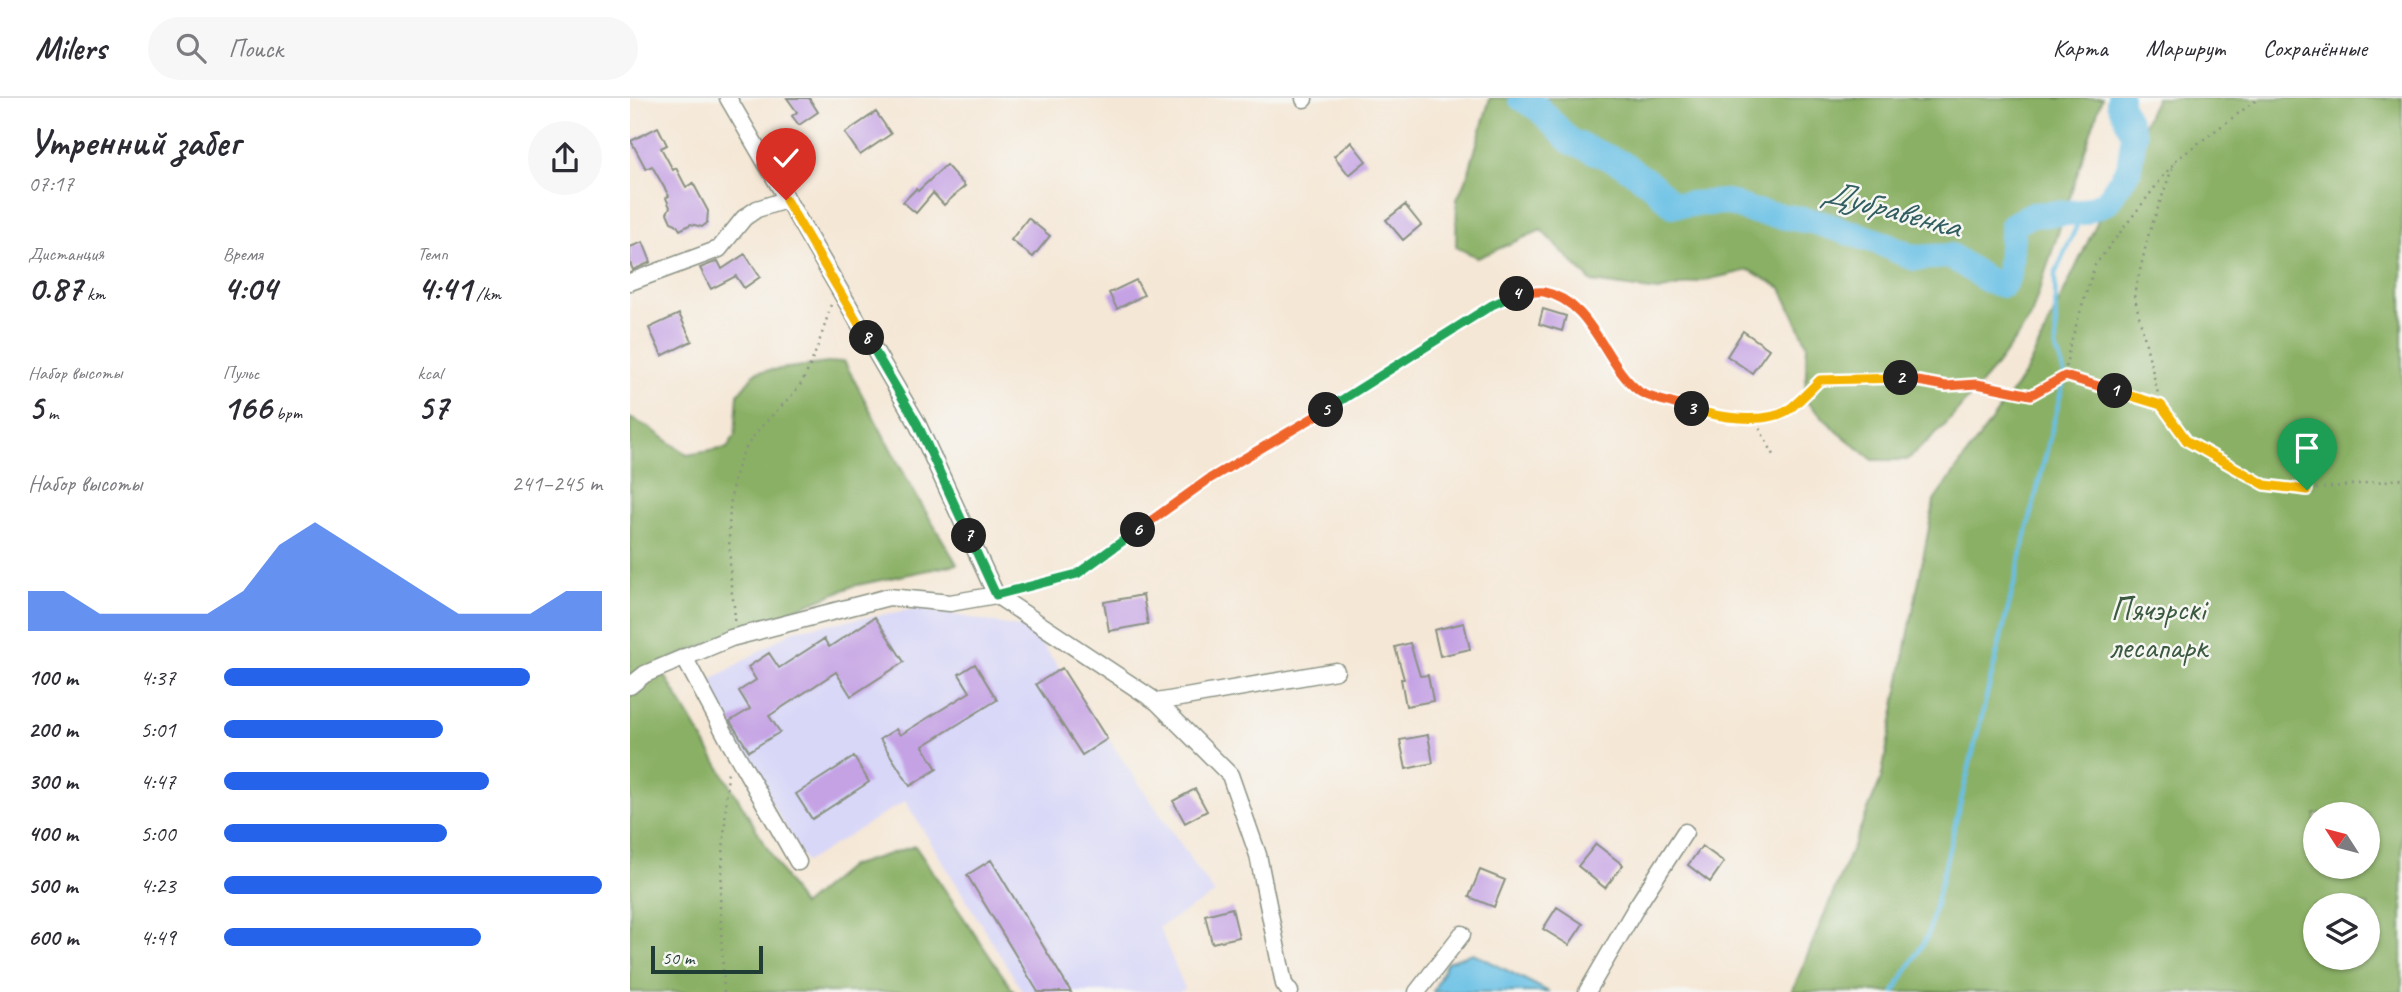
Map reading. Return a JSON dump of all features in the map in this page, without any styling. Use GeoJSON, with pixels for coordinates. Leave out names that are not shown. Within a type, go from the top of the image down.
{"type":"FeatureCollection","features":[{"type":"Feature","properties":{"kind":"street"},"geometry":{"type":"LineString","coordinates":[[728,98],[917,423],[996,595],[1157,702],[1230,775],[1258,855],[1284,984],[1290,992]]}},
{"type":"Feature","properties":{"kind":"street"},"geometry":{"type":"LineString","coordinates":[[630,282],[719,249],[744,218],[757,209],[786,200]]}},
{"type":"Feature","properties":{"kind":"street"},"geometry":{"type":"LineString","coordinates":[[630,686],[645,674],[730,638],[889,597],[950,603],[996,595]]}},
{"type":"Feature","properties":{"kind":"street"},"geometry":{"type":"LineString","coordinates":[[684,657],[798,862]]}},
{"type":"Feature","properties":{"kind":"street"},"geometry":{"type":"LineString","coordinates":[[1157,702],[1336,671]]}},
{"type":"Feature","properties":{"kind":"street"},"geometry":{"type":"LineString","coordinates":[[1587,992],[1637,906],[1685,832]]}},
{"type":"Feature","properties":{"kind":"street"},"geometry":{"type":"LineString","coordinates":[[1417,992],[1462,934]]}},
{"type":"Feature","properties":{"kind":"path"},"geometry":{"type":"LineString","coordinates":[[2065,376],[2068,348],[2095,265],[2176,160],[2259,98]]}},
{"type":"Feature","properties":{"kind":"path"},"geometry":{"type":"LineString","coordinates":[[2176,160],[2149,233],[2134,295],[2161,405],[2187,441],[2265,485],[2307,490],[2402,479]]}},
{"type":"Feature","properties":{"kind":"path"},"geometry":{"type":"LineString","coordinates":[[730,638],[736,610],[731,589],[729,514],[738,467],[744,452],[767,419],[800,386],[826,324],[835,283]]}},
{"type":"Feature","properties":{"kind":"path"},"geometry":{"type":"LineString","coordinates":[[996,595],[1077,574],[1209,479],[1339,403],[1492,305],[1512,295],[1542,292],[1565,300],[1584,317],[1613,361],[1641,393],[1706,413],[1754,419],[1786,411],[1820,380],[1899,378],[1946,386],[1977,384],[2031,395],[2065,376],[2161,405]]}},
{"type":"Feature","properties":{"kind":"path"},"geometry":{"type":"LineString","coordinates":[[1754,419],[1774,455]]}},
{"type":"Feature","properties":{"kind":"path"},"geometry":{"type":"LineString","coordinates":[[724,992],[720,904],[728,770]]}},
{"type":"Feature","properties":{"kind":"shaded area"},"geometry":{"type":"Polygon","coordinates":[[[920,608],[1032,630],[1060,669],[1215,894],[1159,927],[1185,989],[1179,992],[1023,992],[905,801],[806,862],[703,685],[794,630],[920,608]]]}},
{"type":"Feature","properties":{"kind":"green space"},"geometry":{"type":"Polygon","coordinates":[[[1490,98],[2102,98],[2030,319],[1993,370],[1945,425],[1907,460],[1873,460],[1838,432],[1805,400],[1807,344],[1781,288],[1749,270],[1658,291],[1592,282],[1541,230],[1478,258],[1456,247],[1457,199],[1468,175],[1490,98]]]}},
{"type":"Feature","properties":{"kind":"green space","name":"Пячэрскі лесапарк"},"geometry":{"type":"Polygon","coordinates":[[[2156,98],[2402,98],[2402,992],[1792,992],[1881,779],[1934,501],[2026,372],[2156,98]]]}},
{"type":"Feature","properties":{"kind":"green space"},"geometry":{"type":"Polygon","coordinates":[[[844,361],[911,487],[957,564],[853,586],[658,664],[802,906],[850,866],[915,846],[1014,992],[630,992],[630,418],[650,428],[687,455],[727,448],[735,435],[738,394],[756,372],[844,361]]]}},
{"type":"Feature","properties":{"kind":"water"},"geometry":{"type":"Polygon","coordinates":[[[1473,953],[1549,992],[1433,992],[1447,962],[1473,953]]]}},
{"type":"Feature","properties":{"kind":"building"},"geometry":{"type":"Polygon","coordinates":[[[787,98],[809,98],[818,112],[799,125],[792,116],[797,112],[787,98]]]}},
{"type":"Feature","properties":{"kind":"building"},"geometry":{"type":"Polygon","coordinates":[[[876,112],[891,134],[860,155],[845,133],[876,112]]]}},
{"type":"Feature","properties":{"kind":"building"},"geometry":{"type":"Polygon","coordinates":[[[658,127],[667,145],[661,148],[673,170],[676,168],[686,187],[693,183],[708,211],[707,223],[702,227],[691,224],[680,230],[671,222],[667,213],[670,207],[666,198],[669,196],[652,166],[646,169],[631,141],[658,127]]]}},
{"type":"Feature","properties":{"kind":"building"},"geometry":{"type":"Polygon","coordinates":[[[1351,142],[1366,161],[1349,175],[1334,156],[1351,142]]]}},
{"type":"Feature","properties":{"kind":"building"},"geometry":{"type":"Polygon","coordinates":[[[946,165],[965,186],[944,205],[933,193],[916,213],[903,202],[916,189],[918,191],[946,165]]]}},
{"type":"Feature","properties":{"kind":"building"},"geometry":{"type":"Polygon","coordinates":[[[1405,205],[1421,225],[1403,240],[1386,220],[1405,205]]]}},
{"type":"Feature","properties":{"kind":"building"},"geometry":{"type":"Polygon","coordinates":[[[1028,218],[1050,236],[1033,257],[1011,240],[1028,218]]]}},
{"type":"Feature","properties":{"kind":"building"},"geometry":{"type":"Polygon","coordinates":[[[643,242],[651,262],[633,270],[630,247],[643,242]]]}},
{"type":"Feature","properties":{"kind":"building"},"geometry":{"type":"Polygon","coordinates":[[[745,254],[760,277],[744,288],[736,276],[711,289],[700,268],[718,261],[722,269],[745,254]]]}},
{"type":"Feature","properties":{"kind":"building"},"geometry":{"type":"Polygon","coordinates":[[[1136,280],[1144,295],[1117,309],[1109,293],[1136,280]]]}},
{"type":"Feature","properties":{"kind":"building"},"geometry":{"type":"Polygon","coordinates":[[[1543,309],[1566,316],[1562,331],[1539,324],[1543,309]]]}},
{"type":"Feature","properties":{"kind":"building"},"geometry":{"type":"Polygon","coordinates":[[[679,314],[692,341],[662,356],[649,328],[679,314]]]}},
{"type":"Feature","properties":{"kind":"building"},"geometry":{"type":"Polygon","coordinates":[[[1743,331],[1769,349],[1752,373],[1727,356],[1743,331]]]}},
{"type":"Feature","properties":{"kind":"building"},"geometry":{"type":"Polygon","coordinates":[[[1143,595],[1148,624],[1109,631],[1104,602],[1143,595]]]}},
{"type":"Feature","properties":{"kind":"building"},"geometry":{"type":"Polygon","coordinates":[[[875,617],[904,662],[851,696],[836,672],[769,716],[780,732],[749,751],[730,721],[750,709],[739,691],[756,680],[748,667],[769,653],[779,668],[824,639],[829,647],[875,617]]]}},
{"type":"Feature","properties":{"kind":"building"},"geometry":{"type":"Polygon","coordinates":[[[1464,623],[1470,649],[1440,656],[1434,630],[1464,623]]]}},
{"type":"Feature","properties":{"kind":"building"},"geometry":{"type":"Polygon","coordinates":[[[1410,643],[1420,676],[1428,675],[1433,701],[1406,706],[1401,679],[1404,679],[1395,647],[1410,643]]]}},
{"type":"Feature","properties":{"kind":"building"},"geometry":{"type":"Polygon","coordinates":[[[975,664],[997,700],[923,746],[937,769],[910,786],[880,739],[896,729],[900,735],[970,692],[959,674],[975,664]]]}},
{"type":"Feature","properties":{"kind":"building"},"geometry":{"type":"Polygon","coordinates":[[[1062,668],[1107,739],[1082,755],[1036,684],[1062,668]]]}},
{"type":"Feature","properties":{"kind":"building"},"geometry":{"type":"Polygon","coordinates":[[[1428,735],[1433,763],[1406,769],[1400,740],[1428,735]]]}},
{"type":"Feature","properties":{"kind":"building"},"geometry":{"type":"Polygon","coordinates":[[[854,757],[869,782],[812,819],[796,794],[854,757]]]}},
{"type":"Feature","properties":{"kind":"building"},"geometry":{"type":"Polygon","coordinates":[[[1195,789],[1207,811],[1185,823],[1173,801],[1195,789]]]}},
{"type":"Feature","properties":{"kind":"building"},"geometry":{"type":"Polygon","coordinates":[[[1596,844],[1623,865],[1605,888],[1578,866],[1596,844]]]}},
{"type":"Feature","properties":{"kind":"building"},"geometry":{"type":"Polygon","coordinates":[[[1702,846],[1724,862],[1710,882],[1688,865],[1702,846]]]}},
{"type":"Feature","properties":{"kind":"building"},"geometry":{"type":"Polygon","coordinates":[[[991,860],[1071,992],[1038,992],[967,875],[991,860]]]}},
{"type":"Feature","properties":{"kind":"building"},"geometry":{"type":"Polygon","coordinates":[[[1480,870],[1505,880],[1494,907],[1469,897],[1480,870]]]}},
{"type":"Feature","properties":{"kind":"building"},"geometry":{"type":"Polygon","coordinates":[[[1557,907],[1583,924],[1569,945],[1543,929],[1557,907]]]}},
{"type":"Feature","properties":{"kind":"building"},"geometry":{"type":"Polygon","coordinates":[[[1232,908],[1239,937],[1212,943],[1205,915],[1232,908]]]}},
{"type":"Feature","properties":{"kind":"waterway","name":"Дубравенка"},"geometry":{"type":"LineString","coordinates":[[1521,98],[1539,109],[1570,141],[1621,163],[1651,184],[1673,205],[1727,202],[1752,211],[1816,222],[1876,241],[1914,258],[1951,256],[1989,281],[2003,285],[2009,274],[2013,225],[2031,215],[2083,212],[2107,202],[2129,169],[2134,135],[2119,102],[2120,98]]}},
{"type":"Feature","properties":{"kind":"waterway"},"geometry":{"type":"LineString","coordinates":[[1894,992],[1928,935],[2065,376],[2056,348],[2055,274],[2083,212]]}},
{"type":"Feature","properties":{"kind":"route"},"geometry":{"type":"LineString","coordinates":[[786,200],[917,423],[996,595],[1077,574],[1209,479],[1339,403],[1492,305],[1512,295],[1542,292],[1565,300],[1584,317],[1613,361],[1641,393],[1706,413],[1754,419],[1786,411],[1820,380],[1899,378],[1946,386],[1977,384],[2031,395],[2065,376],[2161,405],[2187,441],[2265,485],[2307,490]]}}]}
